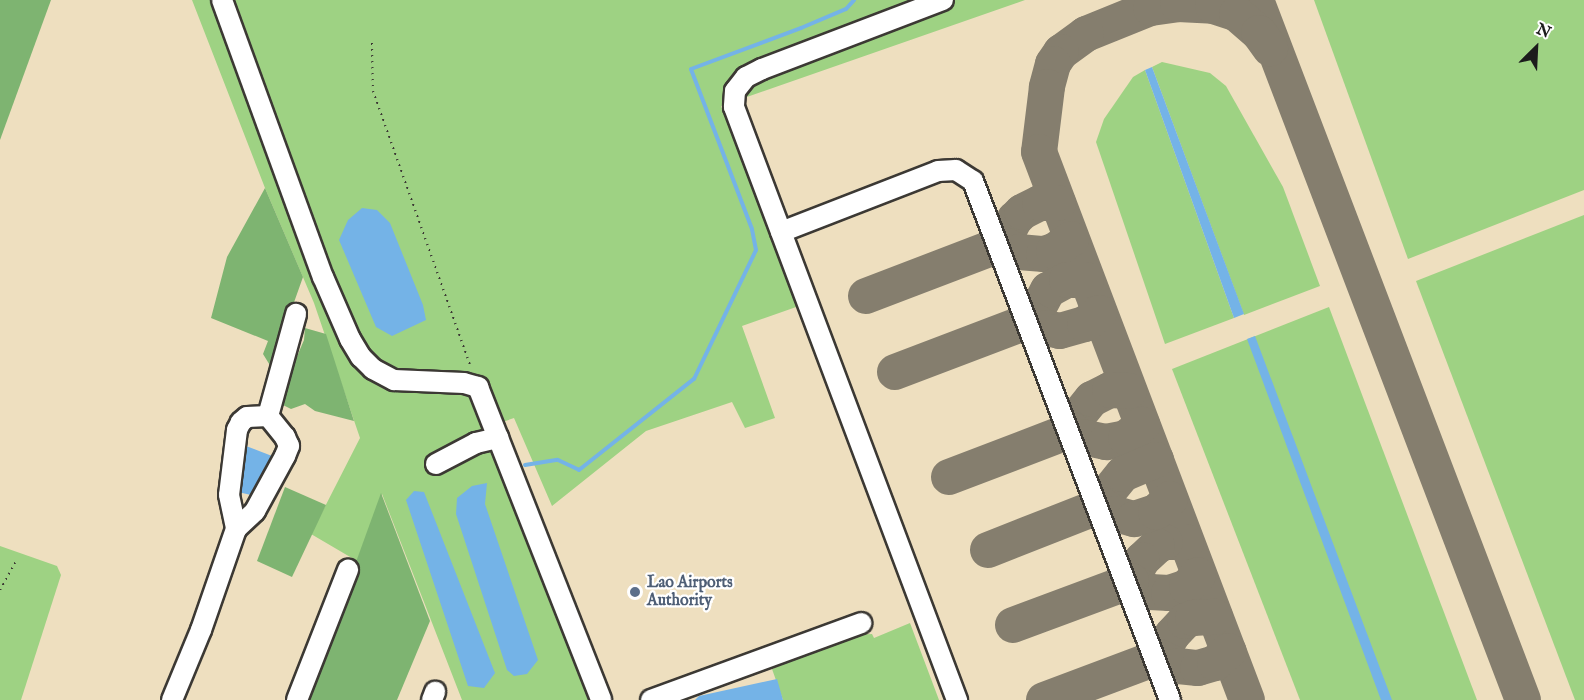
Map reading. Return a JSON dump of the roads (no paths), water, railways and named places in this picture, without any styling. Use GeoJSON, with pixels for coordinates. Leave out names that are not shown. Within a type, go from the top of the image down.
{"type":"FeatureCollection","features":[{"type":"Feature","properties":{"kind":"street"},"geometry":{"type":"LineString","coordinates":[[222,0],[323,277],[350,339],[361,357],[373,369],[394,380],[465,383],[478,387],[601,700]]}},
{"type":"Feature","properties":{"kind":"street"},"geometry":{"type":"LineString","coordinates":[[943,0],[746,77],[735,91],[734,107],[957,700]]}},
{"type":"Feature","properties":{"kind":"street"},"geometry":{"type":"LineString","coordinates":[[781,232],[938,171],[956,170],[973,181],[1170,700]]}},
{"type":"Feature","properties":{"kind":"street"},"geometry":{"type":"LineString","coordinates":[[268,416],[296,314]]}},
{"type":"Feature","properties":{"kind":"street"},"geometry":{"type":"LineString","coordinates":[[172,700],[201,630],[236,529],[255,511],[289,446],[268,416]]}},
{"type":"Feature","properties":{"kind":"street"},"geometry":{"type":"LineString","coordinates":[[236,529],[230,495],[237,429],[247,417],[268,416]]}},
{"type":"Feature","properties":{"kind":"street"},"geometry":{"type":"LineString","coordinates":[[436,464],[476,443],[498,438]]}},
{"type":"Feature","properties":{"kind":"street"},"geometry":{"type":"LineString","coordinates":[[297,700],[348,570]]}},
{"type":"Feature","properties":{"kind":"street"},"geometry":{"type":"LineString","coordinates":[[651,700],[861,623]]}},
{"type":"Feature","properties":{"kind":"water"},"geometry":{"type":"Polygon","coordinates":[[[1152,67],[1244,314],[1234,318],[1145,70],[1152,67]]]}},
{"type":"Feature","properties":{"kind":"water"},"geometry":{"type":"Polygon","coordinates":[[[362,208],[377,210],[390,223],[423,305],[426,320],[392,336],[376,327],[339,240],[348,220],[362,208]]]}},
{"type":"Feature","properties":{"kind":"water"},"geometry":{"type":"Polygon","coordinates":[[[1255,336],[1392,700],[1381,700],[1247,339],[1255,336]]]}},
{"type":"Feature","properties":{"kind":"water"},"geometry":{"type":"Polygon","coordinates":[[[246,446],[272,456],[251,495],[238,492],[246,446]]]}},
{"type":"Feature","properties":{"kind":"water"},"geometry":{"type":"Polygon","coordinates":[[[487,483],[485,504],[538,660],[527,674],[514,676],[507,670],[456,514],[457,498],[472,486],[487,483]]]}},
{"type":"Feature","properties":{"kind":"water"},"geometry":{"type":"Polygon","coordinates":[[[414,491],[424,492],[495,673],[484,688],[468,686],[406,500],[414,491]]]}},
{"type":"Feature","properties":{"kind":"water"},"geometry":{"type":"Polygon","coordinates":[[[777,679],[783,700],[695,700],[699,696],[777,679]]]}},
{"type":"Feature","properties":{"kind":"waterway"},"geometry":{"type":"LineString","coordinates":[[525,465],[558,460],[579,470],[694,379],[756,250],[752,229],[691,69],[846,9],[854,0]]}},
{"type":"Feature","properties":{"kind":"place","name":"Lao Airports Authority"},"geometry":{"type":"Point","coordinates":[635,592]}}]}
